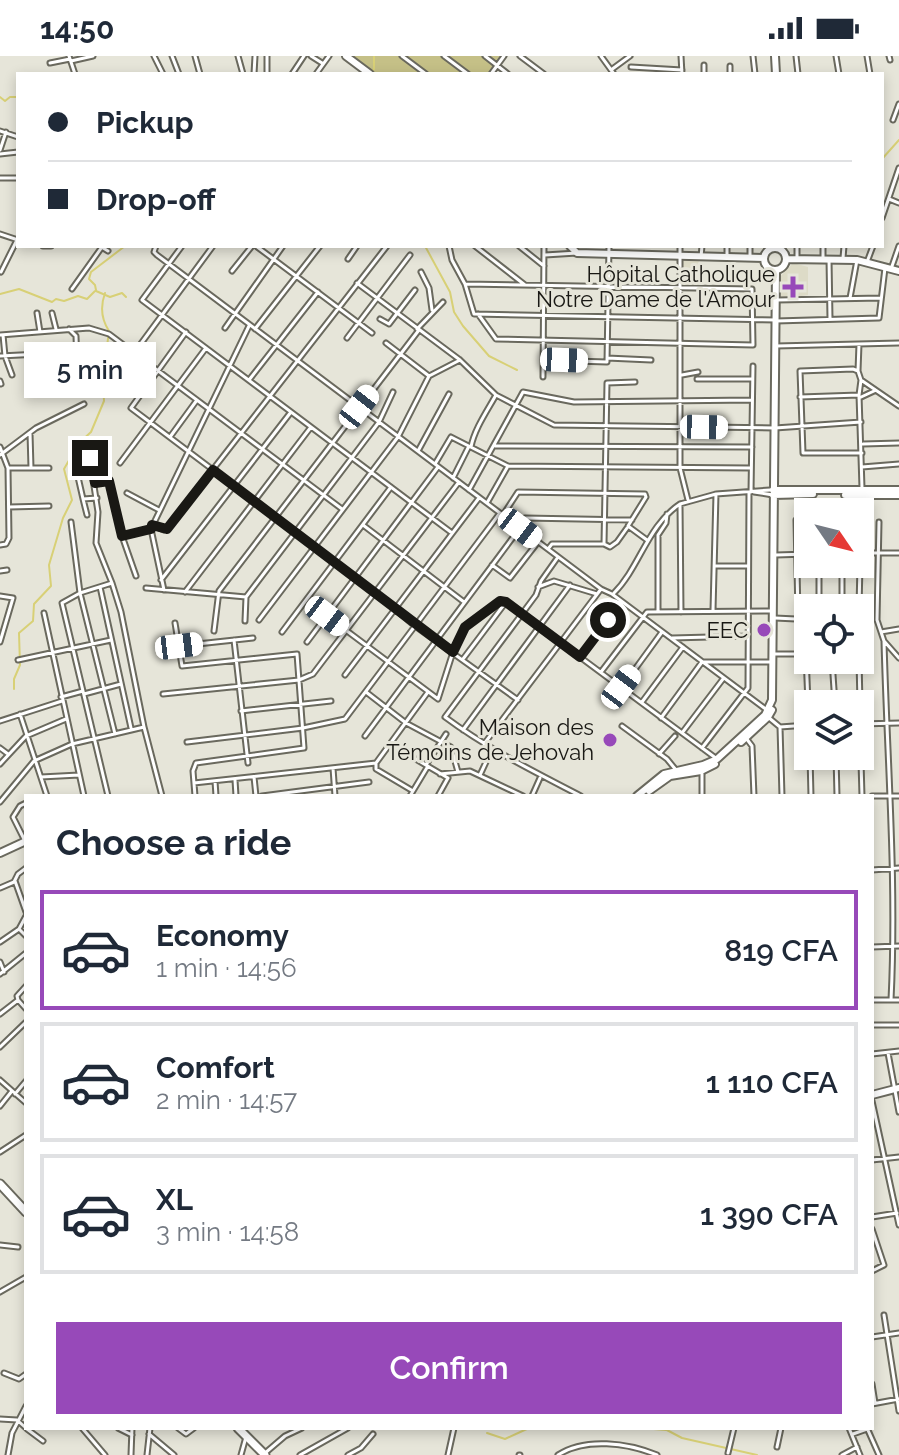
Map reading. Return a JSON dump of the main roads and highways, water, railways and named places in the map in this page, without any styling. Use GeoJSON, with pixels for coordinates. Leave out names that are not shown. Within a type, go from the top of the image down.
{"type":"FeatureCollection","features":[{"type":"Feature","properties":{"kind":"main road"},"geometry":{"type":"LineString","coordinates":[[346,56],[367,72]]}},
{"type":"Feature","properties":{"kind":"main road"},"geometry":{"type":"LineString","coordinates":[[572,248],[577,253],[609,249],[680,256],[764,258]]}},
{"type":"Feature","properties":{"kind":"main road"},"geometry":{"type":"LineString","coordinates":[[764,258],[775,248]]}},
{"type":"Feature","properties":{"kind":"main road"},"geometry":{"type":"LineString","coordinates":[[764,258],[767,267],[776,270],[784,267],[787,259],[778,248]]}},
{"type":"Feature","properties":{"kind":"main road"},"geometry":{"type":"LineString","coordinates":[[787,259],[857,260],[892,269]]}},
{"type":"Feature","properties":{"kind":"main road"},"geometry":{"type":"LineString","coordinates":[[643,794],[666,777],[717,763],[767,714],[772,700],[776,270]]}},
{"type":"Feature","properties":{"kind":"main road"},"geometry":{"type":"LineString","coordinates":[[774,491],[899,493]]}},
{"type":"Feature","properties":{"kind":"main road"},"geometry":{"type":"LineString","coordinates":[[642,794],[658,777],[676,770],[701,768],[745,736]]}},
{"type":"Feature","properties":{"kind":"main road"},"geometry":{"type":"LineString","coordinates":[[0,853],[24,842]]}},
{"type":"Feature","properties":{"kind":"main road"},"geometry":{"type":"LineString","coordinates":[[874,1097],[896,1089]]}},
{"type":"Feature","properties":{"kind":"main road"},"geometry":{"type":"LineString","coordinates":[[0,1184],[24,1210]]}},
{"type":"Feature","properties":{"kind":"main road"},"geometry":{"type":"LineString","coordinates":[[240,1430],[264,1454]]}},
{"type":"Feature","properties":{"kind":"waterway"},"geometry":{"type":"LineString","coordinates":[[371,72],[374,56]]}},
{"type":"Feature","properties":{"kind":"waterway"},"geometry":{"type":"LineString","coordinates":[[0,97],[5,101],[16,97]]}},
{"type":"Feature","properties":{"kind":"waterway"},"geometry":{"type":"LineString","coordinates":[[884,157],[899,140]]}},
{"type":"Feature","properties":{"kind":"waterway"},"geometry":{"type":"LineString","coordinates":[[96,290],[89,279],[91,272],[122,248]]}},
{"type":"Feature","properties":{"kind":"waterway"},"geometry":{"type":"LineString","coordinates":[[426,248],[450,292],[454,312],[463,326],[489,356],[517,370]]}},
{"type":"Feature","properties":{"kind":"waterway"},"geometry":{"type":"LineString","coordinates":[[0,294],[19,289],[52,302],[78,296],[87,299],[95,291]]}},
{"type":"Feature","properties":{"kind":"waterway"},"geometry":{"type":"LineString","coordinates":[[96,291],[110,297],[122,293],[126,297]]}},
{"type":"Feature","properties":{"kind":"waterway"},"geometry":{"type":"LineString","coordinates":[[14,689],[14,679],[20,665],[19,633],[33,621],[34,604],[51,586],[49,565],[63,518],[72,500],[64,469],[79,443],[91,432],[104,401],[103,384],[110,370],[106,354],[109,331],[102,313],[105,293]]}},
{"type":"Feature","properties":{"kind":"waterway"},"geometry":{"type":"LineString","coordinates":[[487,1433],[505,1439],[525,1430]]}},
{"type":"Feature","properties":{"kind":"waterway"},"geometry":{"type":"LineString","coordinates":[[667,1430],[682,1438],[757,1455]]}},
{"type":"Feature","properties":{"kind":"place","name":"Hôpital Catholique Notre Dame de l'Amour"},"geometry":{"type":"Point","coordinates":[793,287]}},
{"type":"Feature","properties":{"kind":"place","name":"EEC"},"geometry":{"type":"Point","coordinates":[764,630]}},
{"type":"Feature","properties":{"kind":"place","name":"Maison des Témoins de Jehovah"},"geometry":{"type":"Point","coordinates":[610,740]}}]}
